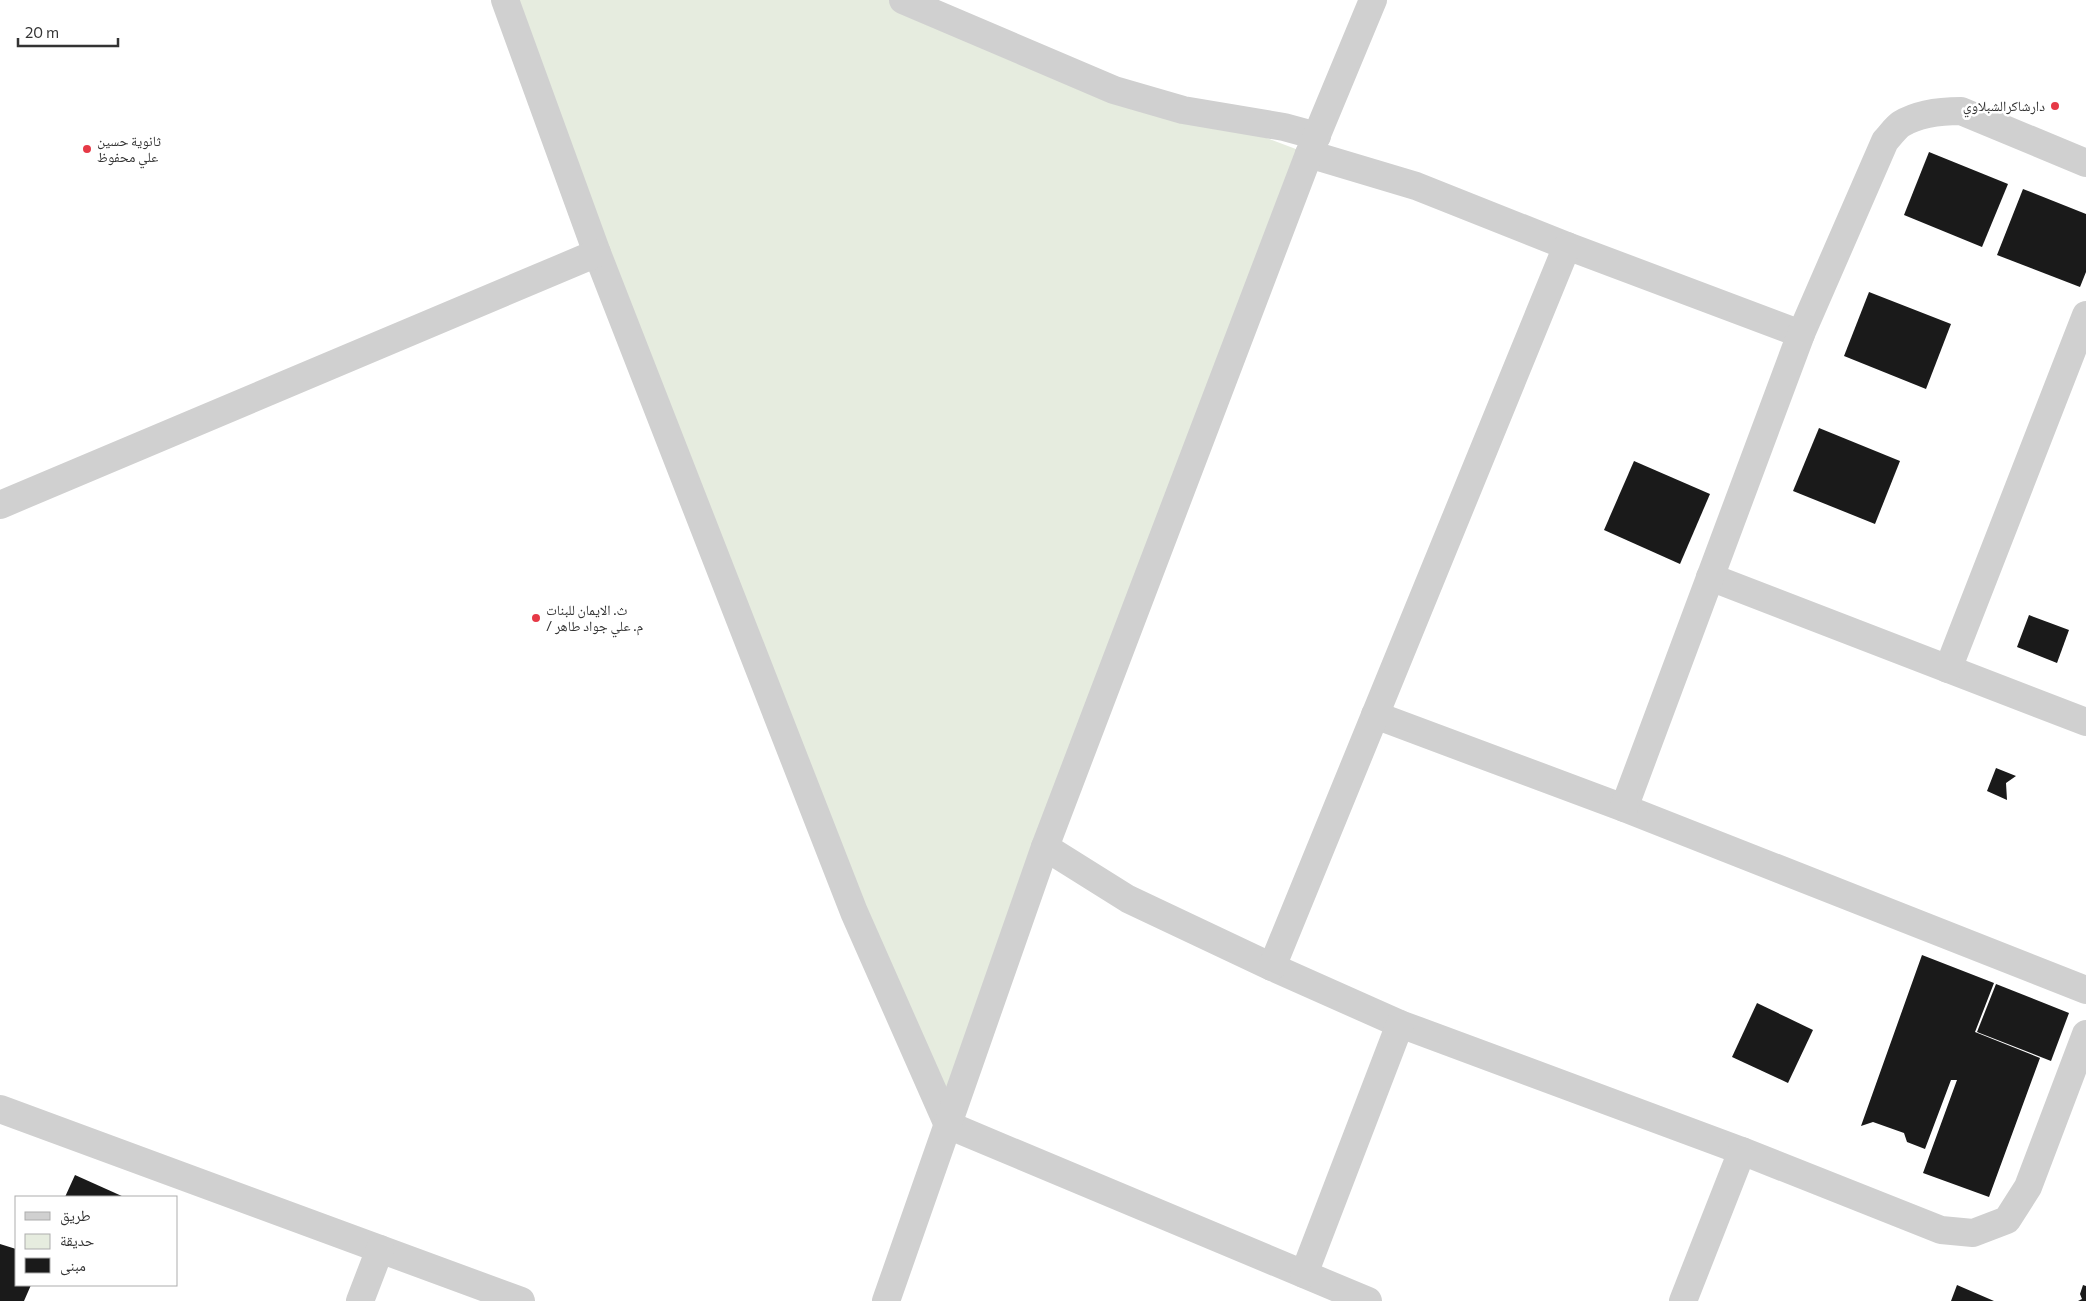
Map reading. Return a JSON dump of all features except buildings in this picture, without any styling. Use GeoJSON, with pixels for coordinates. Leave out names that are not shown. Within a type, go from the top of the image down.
{"type":"FeatureCollection","features":[{"type":"Feature","properties":{"kind":"street"},"geometry":{"type":"LineString","coordinates":[[506,0],[597,253],[854,912],[948,1126],[1368,1301]]}},
{"type":"Feature","properties":{"kind":"street"},"geometry":{"type":"LineString","coordinates":[[903,0],[1080,76],[1139,98],[1183,110],[1284,127],[1313,145],[1567,246],[1801,334]]}},
{"type":"Feature","properties":{"kind":"street"},"geometry":{"type":"LineString","coordinates":[[886,1301],[1045,847],[1313,145],[1373,0]]}},
{"type":"Feature","properties":{"kind":"street"},"geometry":{"type":"LineString","coordinates":[[1624,808],[1801,334],[1885,141],[1900,124],[1939,111],[1961,110],[2086,163]]}},
{"type":"Feature","properties":{"kind":"street"},"geometry":{"type":"LineString","coordinates":[[1272,967],[1567,246]]}},
{"type":"Feature","properties":{"kind":"street"},"geometry":{"type":"LineString","coordinates":[[0,505],[597,253]]}},
{"type":"Feature","properties":{"kind":"street"},"geometry":{"type":"LineString","coordinates":[[1948,669],[2086,315]]}},
{"type":"Feature","properties":{"kind":"street"},"geometry":{"type":"LineString","coordinates":[[1710,577],[2086,722]]}},
{"type":"Feature","properties":{"kind":"street"},"geometry":{"type":"LineString","coordinates":[[1375,715],[1624,808],[2086,990]]}},
{"type":"Feature","properties":{"kind":"street"},"geometry":{"type":"LineString","coordinates":[[1045,847],[1128,899],[1272,967],[1400,1024],[1742,1151],[1940,1230],[1973,1233],[2007,1220],[2028,1187],[2086,1034]]}},
{"type":"Feature","properties":{"kind":"street"},"geometry":{"type":"LineString","coordinates":[[1304,1274],[1400,1024]]}},
{"type":"Feature","properties":{"kind":"street"},"geometry":{"type":"LineString","coordinates":[[0,1109],[521,1301]]}},
{"type":"Feature","properties":{"kind":"street"},"geometry":{"type":"LineString","coordinates":[[1683,1301],[1742,1151]]}},
{"type":"Feature","properties":{"kind":"street"},"geometry":{"type":"LineString","coordinates":[[360,1301],[380,1249]]}},
{"type":"Feature","properties":{"kind":"green space"},"geometry":{"type":"Polygon","coordinates":[[[508,0],[904,0],[1309,154],[948,1125],[508,0]]]}},
{"type":"Feature","properties":{"kind":"place","name":"دارشاكرالشبلاوي"},"geometry":{"type":"Point","coordinates":[2055,106]}},
{"type":"Feature","properties":{"kind":"place","name":"ثانوية حسين علي محفوظ"},"geometry":{"type":"Point","coordinates":[87,149]}},
{"type":"Feature","properties":{"kind":"place","name":"ث. الايمان للبنات / م. علي جواد طاهر"},"geometry":{"type":"Point","coordinates":[536,618]}}]}
